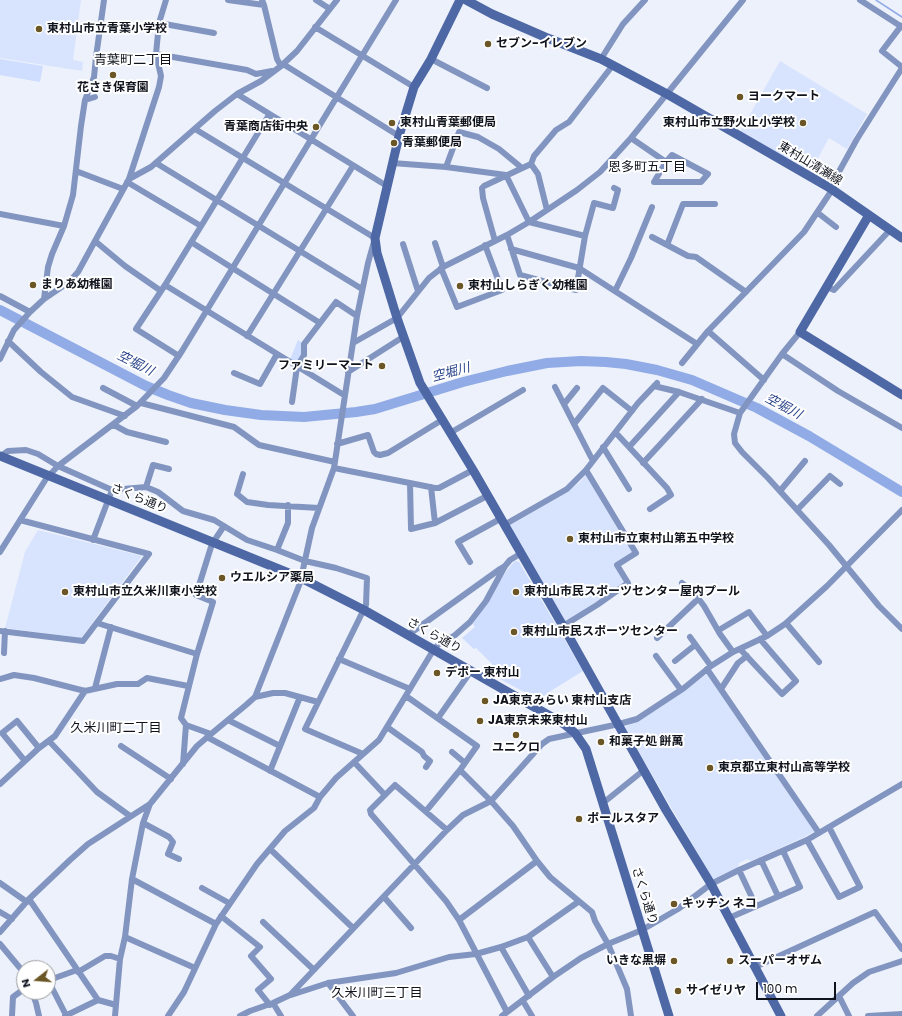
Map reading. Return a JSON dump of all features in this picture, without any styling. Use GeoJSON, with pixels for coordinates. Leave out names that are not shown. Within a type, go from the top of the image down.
{"type":"FeatureCollection","features":[{"type":"Feature","properties":{"kind":"street"},"geometry":{"type":"LineString","coordinates":[[44,299],[48,267],[64,226],[73,195],[80,126],[85,100],[94,77],[104,0]]}},
{"type":"Feature","properties":{"kind":"street"},"geometry":{"type":"LineString","coordinates":[[0,359],[14,330],[44,299],[73,278],[128,180],[159,87],[161,76],[156,54],[159,23],[166,0]]}},
{"type":"Feature","properties":{"kind":"street"},"geometry":{"type":"LineString","coordinates":[[228,0],[263,2],[278,59],[282,65],[399,136]]}},
{"type":"Feature","properties":{"kind":"street"},"geometry":{"type":"LineString","coordinates":[[316,0],[330,9]]}},
{"type":"Feature","properties":{"kind":"street"},"geometry":{"type":"LineString","coordinates":[[128,180],[156,163],[215,111],[237,94],[261,81],[282,65],[297,51],[337,0]]}},
{"type":"Feature","properties":{"kind":"street"},"geometry":{"type":"LineString","coordinates":[[0,552],[2,544],[49,476],[58,466],[125,416],[164,378],[285,184],[396,0]]}},
{"type":"Feature","properties":{"kind":"street"},"geometry":{"type":"LineString","coordinates":[[0,932],[28,900],[88,844],[150,804],[208,736],[246,705],[254,696],[301,578],[312,528],[334,465],[362,289],[399,136],[414,87],[431,59],[460,0]]}},
{"type":"Feature","properties":{"kind":"street","name":"東村山清瀬線"},"geometry":{"type":"LineString","coordinates":[[466,0],[492,14],[601,59],[667,94],[830,188],[902,238]]}},
{"type":"Feature","properties":{"kind":"street"},"geometry":{"type":"LineString","coordinates":[[601,59],[623,24],[645,0]]}},
{"type":"Feature","properties":{"kind":"street"},"geometry":{"type":"LineString","coordinates":[[353,343],[397,318],[429,278],[442,268],[486,245],[507,236],[547,210],[600,172],[631,138],[743,0]]}},
{"type":"Feature","properties":{"kind":"street"},"geometry":{"type":"LineString","coordinates":[[682,363],[708,331],[804,232],[830,193],[830,188],[857,139],[902,68],[882,51],[902,27],[860,0]]}},
{"type":"Feature","properties":{"kind":"street"},"geometry":{"type":"LineString","coordinates":[[159,23],[214,33]]}},
{"type":"Feature","properties":{"kind":"street"},"geometry":{"type":"LineString","coordinates":[[315,27],[414,87]]}},
{"type":"Feature","properties":{"kind":"street"},"geometry":{"type":"LineString","coordinates":[[156,54],[246,70],[256,74],[274,71]]}},
{"type":"Feature","properties":{"kind":"street"},"geometry":{"type":"LineString","coordinates":[[431,59],[487,88]]}},
{"type":"Feature","properties":{"kind":"street"},"geometry":{"type":"LineString","coordinates":[[547,210],[538,174],[532,164],[534,156],[556,130],[569,122],[613,65]]}},
{"type":"Feature","properties":{"kind":"street"},"geometry":{"type":"LineString","coordinates":[[237,94],[311,141],[387,186]]}},
{"type":"Feature","properties":{"kind":"street"},"geometry":{"type":"LineString","coordinates":[[85,100],[95,97]]}},
{"type":"Feature","properties":{"kind":"street"},"geometry":{"type":"LineString","coordinates":[[179,356],[136,329],[163,288],[269,115]]}},
{"type":"Feature","properties":{"kind":"street"},"geometry":{"type":"LineString","coordinates":[[195,129],[375,238]]}},
{"type":"Feature","properties":{"kind":"street"},"geometry":{"type":"LineString","coordinates":[[446,167],[459,132],[478,137],[499,149],[522,168]]}},
{"type":"Feature","properties":{"kind":"street"},"geometry":{"type":"LineString","coordinates":[[631,138],[666,162]]}},
{"type":"Feature","properties":{"kind":"street"},"geometry":{"type":"LineString","coordinates":[[672,155],[708,174],[701,182],[654,182],[666,162],[672,155]]}},
{"type":"Feature","properties":{"kind":"street"},"geometry":{"type":"LineString","coordinates":[[156,163],[362,289]]}},
{"type":"Feature","properties":{"kind":"street"},"geometry":{"type":"LineString","coordinates":[[392,163],[446,167],[506,175]]}},
{"type":"Feature","properties":{"kind":"street"},"geometry":{"type":"LineString","coordinates":[[495,241],[483,198],[482,188],[506,175],[532,164]]}},
{"type":"Feature","properties":{"kind":"street"},"geometry":{"type":"LineString","coordinates":[[247,336],[353,166]]}},
{"type":"Feature","properties":{"kind":"street"},"geometry":{"type":"LineString","coordinates":[[76,171],[123,189]]}},
{"type":"Feature","properties":{"kind":"street"},"geometry":{"type":"LineString","coordinates":[[506,175],[529,222],[584,236]]}},
{"type":"Feature","properties":{"kind":"street"},"geometry":{"type":"LineString","coordinates":[[128,180],[200,226]]}},
{"type":"Feature","properties":{"kind":"street"},"geometry":{"type":"LineString","coordinates":[[507,236],[520,275],[576,290],[584,236],[594,203],[615,208],[618,190],[614,188]]}},
{"type":"Feature","properties":{"kind":"street"},"geometry":{"type":"LineString","coordinates":[[667,245],[683,204],[714,204]]}},
{"type":"Feature","properties":{"kind":"street"},"geometry":{"type":"LineString","coordinates":[[615,291],[631,258],[652,207]]}},
{"type":"Feature","properties":{"kind":"street"},"geometry":{"type":"LineString","coordinates":[[818,213],[836,227]]}},
{"type":"Feature","properties":{"kind":"street"},"geometry":{"type":"LineString","coordinates":[[0,214],[64,226]]}},
{"type":"Feature","properties":{"kind":"street"},"geometry":{"type":"LineString","coordinates":[[868,215],[800,332],[782,354],[741,413],[734,434],[735,443],[742,452],[780,491],[879,606],[902,629]]}},
{"type":"Feature","properties":{"kind":"street"},"geometry":{"type":"LineString","coordinates":[[827,287],[834,290],[890,230]]}},
{"type":"Feature","properties":{"kind":"street"},"geometry":{"type":"LineString","coordinates":[[652,237],[688,256],[696,257],[746,292]]}},
{"type":"Feature","properties":{"kind":"street"},"geometry":{"type":"LineString","coordinates":[[375,238],[377,253],[397,318],[420,383],[473,470],[644,770],[712,884],[781,1016]]}},
{"type":"Feature","properties":{"kind":"street"},"geometry":{"type":"LineString","coordinates":[[95,241],[124,266],[207,311],[344,395]]}},
{"type":"Feature","properties":{"kind":"street"},"geometry":{"type":"LineString","coordinates":[[191,242],[320,323]]}},
{"type":"Feature","properties":{"kind":"street"},"geometry":{"type":"LineString","coordinates":[[435,243],[442,268],[457,307],[502,290],[486,245]]}},
{"type":"Feature","properties":{"kind":"street"},"geometry":{"type":"LineString","coordinates":[[403,244],[418,291]]}},
{"type":"Feature","properties":{"kind":"street"},"geometry":{"type":"LineString","coordinates":[[511,249],[579,268],[697,344]]}},
{"type":"Feature","properties":{"kind":"street"},"geometry":{"type":"LineString","coordinates":[[0,296],[30,313]]}},
{"type":"Feature","properties":{"kind":"street"},"geometry":{"type":"LineString","coordinates":[[292,402],[297,367],[304,355],[304,344],[336,302],[357,316]]}},
{"type":"Feature","properties":{"kind":"street"},"geometry":{"type":"LineString","coordinates":[[708,331],[764,380]]}},
{"type":"Feature","properties":{"kind":"street"},"geometry":{"type":"LineString","coordinates":[[800,332],[902,395]]}},
{"type":"Feature","properties":{"kind":"street"},"geometry":{"type":"LineString","coordinates":[[348,372],[403,337]]}},
{"type":"Feature","properties":{"kind":"street"},"geometry":{"type":"LineString","coordinates":[[8,342],[41,372],[72,397],[125,416]]}},
{"type":"Feature","properties":{"kind":"street"},"geometry":{"type":"LineString","coordinates":[[234,373],[260,384],[277,354]]}},
{"type":"Feature","properties":{"kind":"street"},"geometry":{"type":"LineString","coordinates":[[782,354],[838,391],[902,428]]}},
{"type":"Feature","properties":{"kind":"street"},"geometry":{"type":"LineString","coordinates":[[470,562],[458,542],[502,522],[567,489],[586,470],[632,411],[656,384],[741,413]]}},
{"type":"Feature","properties":{"kind":"street"},"geometry":{"type":"LineString","coordinates":[[555,387],[593,460]]}},
{"type":"Feature","properties":{"kind":"street"},"geometry":{"type":"LineString","coordinates":[[103,388],[139,404],[234,427],[258,445],[410,483],[439,488],[473,470]]}},
{"type":"Feature","properties":{"kind":"street"},"geometry":{"type":"LineString","coordinates":[[564,404],[577,388]]}},
{"type":"Feature","properties":{"kind":"street"},"geometry":{"type":"LineString","coordinates":[[574,424],[603,388],[632,411]]}},
{"type":"Feature","properties":{"kind":"street"},"geometry":{"type":"LineString","coordinates":[[450,433],[523,390]]}},
{"type":"Feature","properties":{"kind":"street"},"geometry":{"type":"LineString","coordinates":[[628,447],[679,392]]}},
{"type":"Feature","properties":{"kind":"street"},"geometry":{"type":"LineString","coordinates":[[643,463],[702,399]]}},
{"type":"Feature","properties":{"kind":"street"},"geometry":{"type":"LineString","coordinates":[[337,444],[368,435],[374,452],[380,455],[388,453],[442,420]]}},
{"type":"Feature","properties":{"kind":"street"},"geometry":{"type":"LineString","coordinates":[[114,425],[127,432],[166,442]]}},
{"type":"Feature","properties":{"kind":"street"},"geometry":{"type":"LineString","coordinates":[[616,433],[667,488],[671,495],[650,509]]}},
{"type":"Feature","properties":{"kind":"street"},"geometry":{"type":"LineString","coordinates":[[603,447],[629,489]]}},
{"type":"Feature","properties":{"kind":"street"},"geometry":{"type":"LineString","coordinates":[[0,456],[8,450],[26,450],[38,454],[58,466],[112,490],[146,487],[158,492],[183,511],[214,520],[247,540],[278,550],[304,561],[336,568],[367,578],[366,605],[364,610],[306,729],[363,754]]}},
{"type":"Feature","properties":{"kind":"street","name":"さくら通り"},"geometry":{"type":"LineString","coordinates":[[0,456],[301,578],[364,610],[434,649],[564,724],[575,733],[586,749],[604,803],[669,1016]]}},
{"type":"Feature","properties":{"kind":"street"},"geometry":{"type":"LineString","coordinates":[[780,491],[805,461]]}},
{"type":"Feature","properties":{"kind":"street"},"geometry":{"type":"LineString","coordinates":[[146,487],[153,465],[169,468]]}},
{"type":"Feature","properties":{"kind":"street"},"geometry":{"type":"LineString","coordinates":[[563,626],[597,605],[628,583],[617,565],[636,553],[586,470]]}},
{"type":"Feature","properties":{"kind":"street"},"geometry":{"type":"LineString","coordinates":[[243,474],[237,494],[247,502],[268,505],[319,508]]}},
{"type":"Feature","properties":{"kind":"street"},"geometry":{"type":"LineString","coordinates":[[797,510],[828,474],[840,484]]}},
{"type":"Feature","properties":{"kind":"street"},"geometry":{"type":"LineString","coordinates":[[410,483],[410,528],[435,523],[487,496]]}},
{"type":"Feature","properties":{"kind":"street"},"geometry":{"type":"LineString","coordinates":[[431,487],[435,523]]}},
{"type":"Feature","properties":{"kind":"street"},"geometry":{"type":"LineString","coordinates":[[93,540],[112,490]]}},
{"type":"Feature","properties":{"kind":"street"},"geometry":{"type":"LineString","coordinates":[[278,550],[288,523],[288,505]]}},
{"type":"Feature","properties":{"kind":"street"},"geometry":{"type":"LineString","coordinates":[[290,995],[447,830],[463,815],[491,801],[542,744],[550,739],[637,719],[681,690],[709,668],[733,652],[766,636],[786,623],[847,567],[902,510]]}},
{"type":"Feature","properties":{"kind":"street"},"geometry":{"type":"LineString","coordinates":[[4,653],[3,631],[83,641],[148,554],[20,520]]}},
{"type":"Feature","properties":{"kind":"street"},"geometry":{"type":"LineString","coordinates":[[224,526],[214,542],[196,595],[213,602],[188,686],[181,718],[186,724],[320,797]]}},
{"type":"Feature","properties":{"kind":"street"},"geometry":{"type":"LineString","coordinates":[[170,1015],[184,992],[216,924],[257,864],[285,831],[314,808],[320,797],[336,778],[379,740],[434,649],[439,644],[454,636],[470,622],[486,601],[510,560],[520,554]]}},
{"type":"Feature","properties":{"kind":"street"},"geometry":{"type":"LineString","coordinates":[[408,635],[506,566]]}},
{"type":"Feature","properties":{"kind":"street"},"geometry":{"type":"LineString","coordinates":[[682,584],[698,599],[733,652]]}},
{"type":"Feature","properties":{"kind":"street"},"geometry":{"type":"LineString","coordinates":[[657,638],[698,599]]}},
{"type":"Feature","properties":{"kind":"street"},"geometry":{"type":"LineString","coordinates":[[719,630],[749,612],[766,636]]}},
{"type":"Feature","properties":{"kind":"street"},"geometry":{"type":"LineString","coordinates":[[97,623],[197,654]]}},
{"type":"Feature","properties":{"kind":"street"},"geometry":{"type":"LineString","coordinates":[[786,623],[819,662]]}},
{"type":"Feature","properties":{"kind":"street"},"geometry":{"type":"LineString","coordinates":[[95,688],[111,627]]}},
{"type":"Feature","properties":{"kind":"street"},"geometry":{"type":"LineString","coordinates":[[690,637],[721,689],[819,833]]}},
{"type":"Feature","properties":{"kind":"street"},"geometry":{"type":"LineString","coordinates":[[740,649],[782,694],[796,681],[760,639]]}},
{"type":"Feature","properties":{"kind":"street"},"geometry":{"type":"LineString","coordinates":[[675,661],[695,645]]}},
{"type":"Feature","properties":{"kind":"street"},"geometry":{"type":"LineString","coordinates":[[656,656],[671,674],[681,690]]}},
{"type":"Feature","properties":{"kind":"street"},"geometry":{"type":"LineString","coordinates":[[721,689],[738,663],[747,656]]}},
{"type":"Feature","properties":{"kind":"street"},"geometry":{"type":"LineString","coordinates":[[339,659],[410,689]]}},
{"type":"Feature","properties":{"kind":"street"},"geometry":{"type":"LineString","coordinates":[[438,718],[471,671]]}},
{"type":"Feature","properties":{"kind":"street"},"geometry":{"type":"LineString","coordinates":[[0,679],[14,675],[34,678],[85,691],[117,684],[138,684],[147,678],[188,686]]}},
{"type":"Feature","properties":{"kind":"street"},"geometry":{"type":"LineString","coordinates":[[0,784],[39,748],[55,736],[85,691]]}},
{"type":"Feature","properties":{"kind":"street"},"geometry":{"type":"LineString","coordinates":[[254,696],[285,693],[318,702]]}},
{"type":"Feature","properties":{"kind":"street"},"geometry":{"type":"LineString","coordinates":[[406,696],[477,746],[460,770],[426,811]]}},
{"type":"Feature","properties":{"kind":"street"},"geometry":{"type":"LineString","coordinates":[[270,771],[300,697]]}},
{"type":"Feature","properties":{"kind":"street"},"geometry":{"type":"LineString","coordinates":[[228,720],[280,746]]}},
{"type":"Feature","properties":{"kind":"street"},"geometry":{"type":"LineString","coordinates":[[25,761],[2,733],[17,721],[39,748]]}},
{"type":"Feature","properties":{"kind":"street"},"geometry":{"type":"LineString","coordinates":[[183,764],[186,724]]}},
{"type":"Feature","properties":{"kind":"street"},"geometry":{"type":"LineString","coordinates":[[387,727],[422,752],[430,761],[426,767]]}},
{"type":"Feature","properties":{"kind":"street"},"geometry":{"type":"LineString","coordinates":[[49,741],[97,792],[130,816]]}},
{"type":"Feature","properties":{"kind":"street"},"geometry":{"type":"LineString","coordinates":[[121,746],[171,779]]}},
{"type":"Feature","properties":{"kind":"street"},"geometry":{"type":"LineString","coordinates":[[452,752],[465,763]]}},
{"type":"Feature","properties":{"kind":"street"},"geometry":{"type":"LineString","coordinates":[[354,762],[385,795]]}},
{"type":"Feature","properties":{"kind":"street"},"geometry":{"type":"LineString","coordinates":[[460,770],[491,801],[513,826],[550,877],[578,902],[592,912],[628,989],[631,1016]]}},
{"type":"Feature","properties":{"kind":"street"},"geometry":{"type":"LineString","coordinates":[[604,803],[644,770]]}},
{"type":"Feature","properties":{"kind":"street"},"geometry":{"type":"LineString","coordinates":[[447,830],[395,785],[370,810],[371,814],[446,901],[459,920],[505,1014],[553,977],[581,958],[608,944],[642,930],[678,909],[712,884],[739,870],[807,840],[902,784]]}},
{"type":"Feature","properties":{"kind":"street"},"geometry":{"type":"LineString","coordinates":[[115,1016],[120,959],[125,938],[132,879],[143,823],[150,804]]}},
{"type":"Feature","properties":{"kind":"street"},"geometry":{"type":"LineString","coordinates":[[143,823],[169,837],[173,842],[168,854],[179,859]]}},
{"type":"Feature","properties":{"kind":"street"},"geometry":{"type":"LineString","coordinates":[[807,840],[839,897],[860,887],[829,827]]}},
{"type":"Feature","properties":{"kind":"street"},"geometry":{"type":"LineString","coordinates":[[270,849],[353,928]]}},
{"type":"Feature","properties":{"kind":"street"},"geometry":{"type":"LineString","coordinates":[[729,918],[800,887],[784,850]]}},
{"type":"Feature","properties":{"kind":"street"},"geometry":{"type":"LineString","coordinates":[[761,860],[778,896]]}},
{"type":"Feature","properties":{"kind":"street"},"geometry":{"type":"LineString","coordinates":[[459,920],[537,861]]}},
{"type":"Feature","properties":{"kind":"street"},"geometry":{"type":"LineString","coordinates":[[739,870],[756,906]]}},
{"type":"Feature","properties":{"kind":"street"},"geometry":{"type":"LineString","coordinates":[[132,879],[216,924]]}},
{"type":"Feature","properties":{"kind":"street"},"geometry":{"type":"LineString","coordinates":[[0,883],[28,900],[98,1000],[116,1005]]}},
{"type":"Feature","properties":{"kind":"street"},"geometry":{"type":"LineString","coordinates":[[202,888],[229,903]]}},
{"type":"Feature","properties":{"kind":"street"},"geometry":{"type":"LineString","coordinates":[[384,897],[411,928]]}},
{"type":"Feature","properties":{"kind":"street"},"geometry":{"type":"LineString","coordinates":[[240,1016],[250,1010],[271,1004],[290,995],[328,982],[396,974],[449,957],[476,954],[501,947],[528,937],[578,902]]}},
{"type":"Feature","properties":{"kind":"street"},"geometry":{"type":"LineString","coordinates":[[0,912],[12,919]]}},
{"type":"Feature","properties":{"kind":"street"},"geometry":{"type":"LineString","coordinates":[[755,967],[875,912],[902,949]]}},
{"type":"Feature","properties":{"kind":"street"},"geometry":{"type":"LineString","coordinates":[[221,916],[260,947],[251,956],[270,979],[258,990],[281,1016]]}},
{"type":"Feature","properties":{"kind":"street"},"geometry":{"type":"LineString","coordinates":[[263,922],[314,970]]}},
{"type":"Feature","properties":{"kind":"street"},"geometry":{"type":"LineString","coordinates":[[528,937],[553,977]]}},
{"type":"Feature","properties":{"kind":"street"},"geometry":{"type":"LineString","coordinates":[[125,938],[195,968]]}},
{"type":"Feature","properties":{"kind":"street"},"geometry":{"type":"LineString","coordinates":[[0,944],[16,963]]}},
{"type":"Feature","properties":{"kind":"street"},"geometry":{"type":"LineString","coordinates":[[501,947],[529,996]]}},
{"type":"Feature","properties":{"kind":"street"},"geometry":{"type":"LineString","coordinates":[[56,978],[77,971],[106,956],[120,959]]}},
{"type":"Feature","properties":{"kind":"street"},"geometry":{"type":"LineString","coordinates":[[816,1016],[853,983],[869,972],[902,961]]}},
{"type":"Feature","properties":{"kind":"street"},"geometry":{"type":"LineString","coordinates":[[328,982],[353,1016]]}},
{"type":"Feature","properties":{"kind":"street"},"geometry":{"type":"LineString","coordinates":[[12,1016],[13,997],[16,995]]}},
{"type":"Feature","properties":{"kind":"street"},"geometry":{"type":"LineString","coordinates":[[839,996],[849,1016]]}},
{"type":"Feature","properties":{"kind":"street"},"geometry":{"type":"LineString","coordinates":[[56,998],[65,1016],[98,1000]]}},
{"type":"Feature","properties":{"kind":"street"},"geometry":{"type":"LineString","coordinates":[[35,1000],[39,1016]]}},
{"type":"Feature","properties":{"kind":"street"},"geometry":{"type":"LineString","coordinates":[[523,1001],[532,1016]]}},
{"type":"Feature","properties":{"kind":"street"},"geometry":{"type":"LineString","coordinates":[[250,1010],[254,1016]]}},
{"type":"Feature","properties":{"kind":"street"},"geometry":{"type":"LineString","coordinates":[[868,1016],[902,1014]]}},
{"type":"Feature","properties":{"kind":"shaded area","name":"東村山市立青葉小学校"},"geometry":{"type":"Polygon","coordinates":[[[0,0],[81,0],[73,60],[83,62],[82,71],[0,58],[0,0]]]}},
{"type":"Feature","properties":{"kind":"shaded area"},"geometry":{"type":"Polygon","coordinates":[[[0,59],[43,66],[40,82],[0,75],[0,59]]]}},
{"type":"Feature","properties":{"kind":"shaded area","name":"東村山市立野火止小学校"},"geometry":{"type":"Polygon","coordinates":[[[780,61],[867,114],[847,149],[829,138],[811,171],[740,132],[780,61]]]}},
{"type":"Feature","properties":{"kind":"shaded area"},"geometry":{"type":"Polygon","coordinates":[[[298,340],[304,344],[297,367],[289,362],[298,340]]]}},
{"type":"Feature","properties":{"kind":"shaded area","name":"東村山市立東村山第五中学校"},"geometry":{"type":"Polygon","coordinates":[[[586,474],[633,553],[615,564],[626,582],[564,623],[508,525],[568,491],[581,481],[586,474]]]}},
{"type":"Feature","properties":{"kind":"shaded area","name":"東村山市立久米川東小学校"},"geometry":{"type":"Polygon","coordinates":[[[38,530],[142,556],[81,638],[5,628],[25,552],[38,530]]]}},
{"type":"Feature","properties":{"kind":"shaded area","name":"東村山市民スポーツセンター"},"geometry":{"type":"Polygon","coordinates":[[[515,561],[519,562],[583,671],[539,700],[487,672],[492,664],[476,648],[474,649],[462,638],[475,627],[473,624],[508,569],[515,561]]]}},
{"type":"Feature","properties":{"kind":"shaded area","name":"東京都立東村山高等学校"},"geometry":{"type":"Polygon","coordinates":[[[707,674],[815,831],[751,861],[747,859],[739,863],[738,867],[715,879],[712,878],[625,728],[627,725],[659,708],[707,674]]]}},
{"type":"Feature","properties":{"kind":"waterway"},"geometry":{"type":"LineString","coordinates":[[876,0],[902,17]]}},
{"type":"Feature","properties":{"kind":"waterway","name":"空堀川"},"geometry":{"type":"LineString","coordinates":[[0,310],[146,386],[168,395],[191,403],[261,415],[304,417],[375,409],[463,382],[547,363],[581,361],[606,362],[657,370],[692,380],[757,408],[809,436],[902,492]]}},
{"type":"Feature","properties":{"kind":"place","name":"東村山市立青葉小学校"},"geometry":{"type":"Point","coordinates":[39,29]}},
{"type":"Feature","properties":{"kind":"place","name":"セブン-イレブン"},"geometry":{"type":"Point","coordinates":[488,44]}},
{"type":"Feature","properties":{"kind":"place","name":"花さき保育園"},"geometry":{"type":"Point","coordinates":[113,75]}},
{"type":"Feature","properties":{"kind":"place","name":"ヨークマート"},"geometry":{"type":"Point","coordinates":[740,97]}},
{"type":"Feature","properties":{"kind":"place","name":"東村山青葉郵便局"},"geometry":{"type":"Point","coordinates":[392,123]}},
{"type":"Feature","properties":{"kind":"place","name":"東村山市立野火止小学校"},"geometry":{"type":"Point","coordinates":[803,123]}},
{"type":"Feature","properties":{"kind":"place","name":"青葉商店街中央"},"geometry":{"type":"Point","coordinates":[316,127]}},
{"type":"Feature","properties":{"kind":"place","name":"青葉郵便局"},"geometry":{"type":"Point","coordinates":[394,143]}},
{"type":"Feature","properties":{"kind":"place","name":"まりあ幼稚園"},"geometry":{"type":"Point","coordinates":[33,285]}},
{"type":"Feature","properties":{"kind":"place","name":"東村山しらぎく幼稚園"},"geometry":{"type":"Point","coordinates":[460,286]}},
{"type":"Feature","properties":{"kind":"place","name":"ファミリーマート"},"geometry":{"type":"Point","coordinates":[382,366]}},
{"type":"Feature","properties":{"kind":"place","name":"東村山市立東村山第五中学校"},"geometry":{"type":"Point","coordinates":[570,539]}},
{"type":"Feature","properties":{"kind":"place","name":"ウエルシア薬局"},"geometry":{"type":"Point","coordinates":[222,578]}},
{"type":"Feature","properties":{"kind":"place","name":"東村山市立久米川東小学校"},"geometry":{"type":"Point","coordinates":[65,592]}},
{"type":"Feature","properties":{"kind":"place","name":"東村山市民スポーツセンター屋内プール"},"geometry":{"type":"Point","coordinates":[516,592]}},
{"type":"Feature","properties":{"kind":"place","name":"東村山市民スポーツセンター"},"geometry":{"type":"Point","coordinates":[514,632]}},
{"type":"Feature","properties":{"kind":"place","name":"デポー 東村山"},"geometry":{"type":"Point","coordinates":[437,673]}},
{"type":"Feature","properties":{"kind":"place","name":"JA東京みらい 東村山支店"},"geometry":{"type":"Point","coordinates":[485,701]}},
{"type":"Feature","properties":{"kind":"place","name":"JA東京未来東村山"},"geometry":{"type":"Point","coordinates":[480,721]}},
{"type":"Feature","properties":{"kind":"place","name":"ユニクロ"},"geometry":{"type":"Point","coordinates":[516,735]}},
{"type":"Feature","properties":{"kind":"place","name":"和菓子処 餅萬"},"geometry":{"type":"Point","coordinates":[601,742]}},
{"type":"Feature","properties":{"kind":"place","name":"東京都立東村山高等学校"},"geometry":{"type":"Point","coordinates":[710,768]}},
{"type":"Feature","properties":{"kind":"place","name":"ポールスタア"},"geometry":{"type":"Point","coordinates":[579,819]}},
{"type":"Feature","properties":{"kind":"place","name":"キッチン ネコ"},"geometry":{"type":"Point","coordinates":[674,904]}},
{"type":"Feature","properties":{"kind":"place","name":"いきな黒塀"},"geometry":{"type":"Point","coordinates":[674,961]}},
{"type":"Feature","properties":{"kind":"place","name":"スーパーオザム"},"geometry":{"type":"Point","coordinates":[730,961]}},
{"type":"Feature","properties":{"kind":"place","name":"サイゼリヤ"},"geometry":{"type":"Point","coordinates":[678,991]}},
{"type":"Feature","properties":{"kind":"district","name":"青葉町二丁目"},"geometry":{"type":"Point","coordinates":[133,61]}},
{"type":"Feature","properties":{"kind":"district","name":"恩多町五丁目"},"geometry":{"type":"Point","coordinates":[647,168]}},
{"type":"Feature","properties":{"kind":"district","name":"久米川町二丁目"},"geometry":{"type":"Point","coordinates":[116,729]}},
{"type":"Feature","properties":{"kind":"district","name":"久米川町三丁目"},"geometry":{"type":"Point","coordinates":[377,994]}}]}
